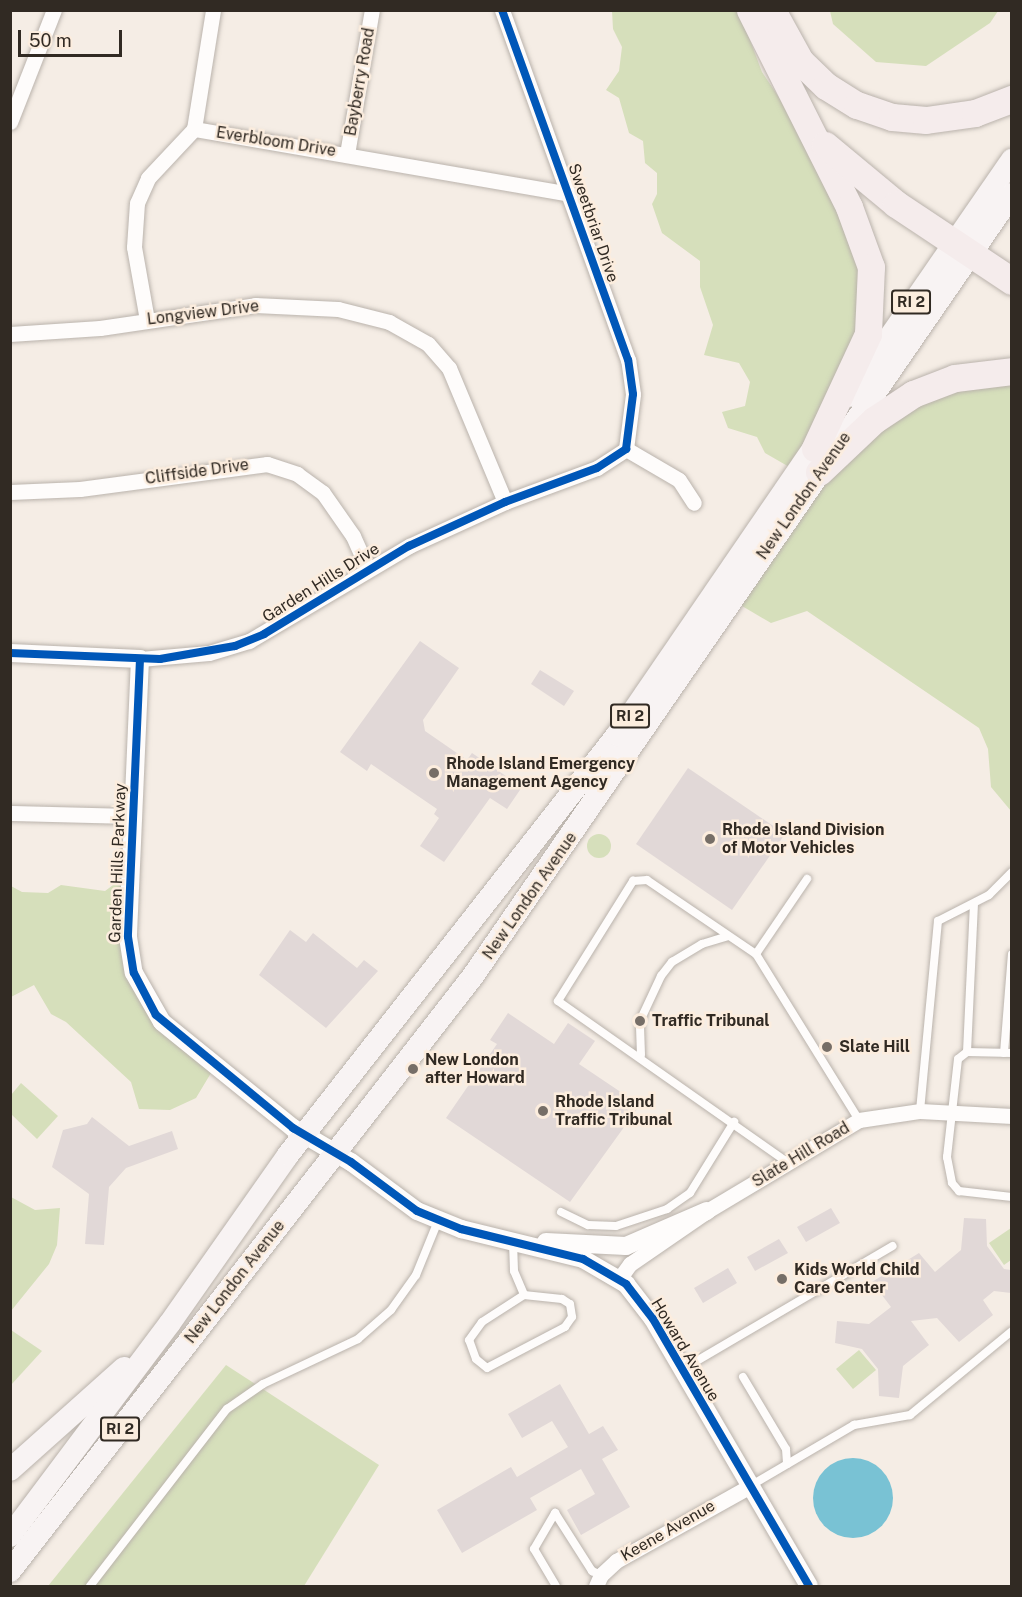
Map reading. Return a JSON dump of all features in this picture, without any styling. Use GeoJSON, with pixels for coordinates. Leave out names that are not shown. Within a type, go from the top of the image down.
{"type":"FeatureCollection","features":[{"type":"Feature","properties":{"kind":"highway"},"geometry":{"type":"LineString","coordinates":[[750,10],[862,236],[873,292],[864,345],[817,460]]}},
{"type":"Feature","properties":{"kind":"highway"},"geometry":{"type":"LineString","coordinates":[[772,10],[800,61],[857,105],[892,117],[934,120],[975,113],[1011,99]]}},
{"type":"Feature","properties":{"kind":"highway"},"geometry":{"type":"LineString","coordinates":[[811,132],[873,187],[1011,281]]}},
{"type":"Feature","properties":{"kind":"highway"},"geometry":{"type":"LineString","coordinates":[[817,460],[913,394],[955,378],[1011,371]]}},
{"type":"Feature","properties":{"kind":"main road","name":"New London Avenue"},"geometry":{"type":"LineString","coordinates":[[10,1571],[473,976],[817,460],[964,247],[1011,160]]}},
{"type":"Feature","properties":{"kind":"main road","name":"New London Avenue"},"geometry":{"type":"LineString","coordinates":[[964,247],[1011,194]]}},
{"type":"Feature","properties":{"kind":"main road","name":"New London Avenue"},"geometry":{"type":"LineString","coordinates":[[10,1536],[170,1323],[304,1135],[617,735],[817,460]]}},
{"type":"Feature","properties":{"kind":"main road"},"geometry":{"type":"LineString","coordinates":[[10,1470],[80,1412],[170,1323]]}},
{"type":"Feature","properties":{"kind":"street"},"geometry":{"type":"LineString","coordinates":[[10,122],[54,10]]}},
{"type":"Feature","properties":{"kind":"street"},"geometry":{"type":"LineString","coordinates":[[194,129],[213,10]]}},
{"type":"Feature","properties":{"kind":"street","name":"Bayberry Road"},"geometry":{"type":"LineString","coordinates":[[347,154],[372,10]]}},
{"type":"Feature","properties":{"kind":"street","name":"Sweetbriar Drive"},"geometry":{"type":"LineString","coordinates":[[502,10],[628,360],[633,394],[626,449]]}},
{"type":"Feature","properties":{"kind":"street","name":"Everbloom Drive"},"geometry":{"type":"LineString","coordinates":[[147,320],[134,247],[137,203],[148,178],[194,129],[569,194]]}},
{"type":"Feature","properties":{"kind":"street","name":"Longview Drive"},"geometry":{"type":"LineString","coordinates":[[10,334],[147,320],[234,306],[297,305],[357,313],[405,330],[434,349],[449,369],[505,502]]}},
{"type":"Feature","properties":{"kind":"street"},"geometry":{"type":"LineString","coordinates":[[626,449],[679,480],[694,503]]}},
{"type":"Feature","properties":{"kind":"street","name":"Garden Hills Drive"},"geometry":{"type":"LineString","coordinates":[[10,653],[140,658],[209,653],[249,641],[368,569],[505,502],[597,468],[626,449]]}},
{"type":"Feature","properties":{"kind":"street","name":"Cliffside Drive"},"geometry":{"type":"LineString","coordinates":[[10,492],[80,489],[267,464],[297,474],[324,493],[353,536],[368,569]]}},
{"type":"Feature","properties":{"kind":"street","name":"Garden Hills Parkway"},"geometry":{"type":"LineString","coordinates":[[140,658],[128,947],[142,993],[175,1035],[304,1135],[336,1153]]}},
{"type":"Feature","properties":{"kind":"street"},"geometry":{"type":"LineString","coordinates":[[10,813],[133,816]]}},
{"type":"Feature","properties":{"kind":"street","name":"Slate Hill Road"},"geometry":{"type":"LineString","coordinates":[[619,1278],[630,1264],[707,1211],[859,1120],[920,1112],[1011,1116]]}},
{"type":"Feature","properties":{"kind":"street","name":"Howard Avenue"},"geometry":{"type":"LineString","coordinates":[[336,1153],[408,1205],[438,1221],[583,1259],[619,1278],[645,1307],[808,1587]]}},
{"type":"Feature","properties":{"kind":"street"},"geometry":{"type":"LineString","coordinates":[[521,1242],[626,1246],[707,1211]]}},
{"type":"Feature","properties":{"kind":"street","name":"Keene Avenue"},"geometry":{"type":"LineString","coordinates":[[598,1581],[616,1561],[750,1486]]}},
{"type":"Feature","properties":{"kind":"lane"},"geometry":{"type":"LineString","coordinates":[[920,1112],[938,921],[974,904],[1011,872]]}},
{"type":"Feature","properties":{"kind":"lane"},"geometry":{"type":"LineString","coordinates":[[756,954],[807,879]]}},
{"type":"Feature","properties":{"kind":"lane"},"geometry":{"type":"LineString","coordinates":[[787,1162],[641,1055],[558,1001],[633,881],[647,880],[756,954],[859,1120]]}},
{"type":"Feature","properties":{"kind":"lane"},"geometry":{"type":"LineString","coordinates":[[967,1052],[974,904]]}},
{"type":"Feature","properties":{"kind":"lane"},"geometry":{"type":"LineString","coordinates":[[641,1055],[640,1021],[661,976],[672,962],[702,944],[728,936]]}},
{"type":"Feature","properties":{"kind":"lane"},"geometry":{"type":"LineString","coordinates":[[1011,954],[1008,1053],[967,1052],[958,1059],[946,1157],[952,1183],[969,1194],[1011,1197]]}},
{"type":"Feature","properties":{"kind":"lane"},"geometry":{"type":"LineString","coordinates":[[561,1212],[588,1225],[616,1227],[667,1209],[690,1193],[734,1122]]}},
{"type":"Feature","properties":{"kind":"lane"},"geometry":{"type":"LineString","coordinates":[[90,1587],[227,1409],[262,1384],[358,1339],[391,1310],[419,1270],[438,1221]]}},
{"type":"Feature","properties":{"kind":"lane"},"geometry":{"type":"LineString","coordinates":[[521,1242],[514,1271],[524,1295]]}},
{"type":"Feature","properties":{"kind":"lane"},"geometry":{"type":"LineString","coordinates":[[682,1370],[893,1246]]}},
{"type":"Feature","properties":{"kind":"lane"},"geometry":{"type":"LineString","coordinates":[[524,1295],[562,1299],[570,1305],[572,1317],[565,1327],[487,1368],[476,1359],[470,1340],[482,1322],[524,1295]]}},
{"type":"Feature","properties":{"kind":"lane"},"geometry":{"type":"LineString","coordinates":[[750,1486],[854,1425],[910,1415],[1011,1331]]}},
{"type":"Feature","properties":{"kind":"lane"},"geometry":{"type":"LineString","coordinates":[[744,1377],[786,1449],[787,1464]]}},
{"type":"Feature","properties":{"kind":"lane"},"geometry":{"type":"LineString","coordinates":[[556,1587],[534,1549],[555,1512],[598,1581]]}},
{"type":"Feature","properties":{"kind":"green space"},"geometry":{"type":"Polygon","coordinates":[[[830,10],[998,11],[990,23],[926,66],[876,62],[833,24],[830,10]]]}},
{"type":"Feature","properties":{"kind":"green space"},"geometry":{"type":"Polygon","coordinates":[[[612,11],[739,11],[762,72],[792,117],[875,286],[798,472],[765,453],[757,437],[728,428],[722,412],[745,406],[750,382],[739,363],[704,355],[713,325],[700,287],[700,261],[662,233],[652,204],[657,194],[657,173],[645,163],[643,141],[629,133],[619,98],[606,90],[619,71],[622,47],[613,29],[612,11]]]}},
{"type":"Feature","properties":{"kind":"green space"},"geometry":{"type":"Polygon","coordinates":[[[1011,375],[1011,811],[991,787],[988,749],[979,728],[807,611],[771,623],[737,603],[794,516],[892,411],[1011,375]]]}},
{"type":"Feature","properties":{"kind":"green space"},"geometry":{"type":"Polygon","coordinates":[[[599,834],[608,837],[611,846],[608,855],[599,858],[590,855],[587,846],[590,837],[599,834]]]}},
{"type":"Feature","properties":{"kind":"green space"},"geometry":{"type":"Polygon","coordinates":[[[132,871],[130,950],[146,995],[214,1068],[196,1098],[170,1110],[139,1109],[131,1082],[66,1022],[51,1014],[34,985],[11,997],[11,886],[22,892],[48,893],[61,885],[105,891],[132,871]]]}},
{"type":"Feature","properties":{"kind":"green space"},"geometry":{"type":"Polygon","coordinates":[[[21,1083],[58,1116],[37,1139],[11,1114],[11,1095],[21,1083]]]}},
{"type":"Feature","properties":{"kind":"green space"},"geometry":{"type":"Polygon","coordinates":[[[11,1197],[35,1210],[60,1208],[57,1245],[49,1264],[11,1311],[11,1197]]]}},
{"type":"Feature","properties":{"kind":"green space"},"geometry":{"type":"Polygon","coordinates":[[[1011,1228],[1011,1260],[1004,1265],[989,1243],[1011,1228]]]}},
{"type":"Feature","properties":{"kind":"green space"},"geometry":{"type":"Polygon","coordinates":[[[11,1330],[42,1351],[11,1385],[11,1330]]]}},
{"type":"Feature","properties":{"kind":"green space"},"geometry":{"type":"Polygon","coordinates":[[[859,1350],[876,1370],[853,1389],[836,1369],[859,1350]]]}},
{"type":"Feature","properties":{"kind":"green space"},"geometry":{"type":"Polygon","coordinates":[[[226,1365],[379,1465],[304,1586],[48,1586],[226,1365]]]}},
{"type":"Feature","properties":{"kind":"water"},"geometry":{"type":"Polygon","coordinates":[[[853,1458],[868,1461],[881,1470],[890,1483],[893,1498],[890,1513],[881,1526],[868,1535],[853,1538],[838,1535],[825,1526],[816,1513],[813,1498],[816,1483],[825,1470],[838,1461],[853,1458]]]}},
{"type":"Feature","properties":{"kind":"building"},"geometry":{"type":"Polygon","coordinates":[[[420,641],[459,668],[423,720],[425,731],[467,760],[472,753],[522,787],[507,809],[490,798],[444,862],[420,846],[439,818],[434,814],[437,809],[371,764],[367,771],[340,752],[420,641]]]}},
{"type":"Feature","properties":{"kind":"building"},"geometry":{"type":"Polygon","coordinates":[[[540,670],[574,691],[564,706],[531,684],[540,670]]]}},
{"type":"Feature","properties":{"kind":"building","name":"Rhode Island Division of Motor Vehicles"},"geometry":{"type":"Polygon","coordinates":[[[688,768],[785,834],[732,910],[636,844],[688,768]]]}},
{"type":"Feature","properties":{"kind":"building"},"geometry":{"type":"Polygon","coordinates":[[[290,930],[306,942],[313,933],[357,968],[364,960],[378,971],[326,1028],[259,975],[290,930]]]}},
{"type":"Feature","properties":{"kind":"building","name":"Rhode Island Traffic Tribunal"},"geometry":{"type":"Polygon","coordinates":[[[508,1013],[554,1044],[568,1023],[595,1041],[579,1064],[640,1105],[570,1202],[446,1118],[497,1044],[490,1040],[508,1013]]]}},
{"type":"Feature","properties":{"kind":"building"},"geometry":{"type":"Polygon","coordinates":[[[92,1117],[129,1146],[172,1131],[178,1149],[126,1168],[109,1187],[104,1245],[85,1244],[89,1194],[52,1167],[63,1130],[87,1124],[92,1117]]]}},
{"type":"Feature","properties":{"kind":"building"},"geometry":{"type":"Polygon","coordinates":[[[831,1208],[840,1223],[806,1242],[797,1227],[831,1208]]]}},
{"type":"Feature","properties":{"kind":"building"},"geometry":{"type":"Polygon","coordinates":[[[964,1218],[986,1219],[987,1246],[1004,1269],[1011,1270],[1011,1293],[994,1291],[983,1300],[993,1315],[959,1342],[937,1318],[911,1321],[929,1345],[903,1366],[899,1398],[879,1396],[878,1369],[862,1349],[835,1343],[837,1321],[869,1324],[891,1307],[872,1282],[919,1253],[935,1272],[961,1250],[964,1218]]]}},
{"type":"Feature","properties":{"kind":"building"},"geometry":{"type":"Polygon","coordinates":[[[779,1239],[788,1253],[755,1271],[747,1257],[779,1239]]]}},
{"type":"Feature","properties":{"kind":"building"},"geometry":{"type":"Polygon","coordinates":[[[728,1268],[737,1283],[703,1303],[694,1288],[728,1268]]]}},
{"type":"Feature","properties":{"kind":"building"},"geometry":{"type":"Polygon","coordinates":[[[560,1384],[589,1434],[603,1426],[618,1450],[602,1459],[630,1507],[581,1535],[567,1510],[595,1494],[581,1469],[530,1498],[537,1510],[462,1553],[437,1510],[511,1467],[517,1477],[568,1447],[552,1421],[522,1438],[508,1414],[560,1384]]]}},
{"type":"Feature","properties":{"kind":"cycle path"},"geometry":{"type":"LineString","coordinates":[[10,653],[160,659],[235,646],[264,634],[409,546],[505,502],[597,468],[626,449],[633,394],[628,360],[502,10]]}},
{"type":"Feature","properties":{"kind":"cycle path"},"geometry":{"type":"LineString","coordinates":[[140,659],[128,937],[134,973],[156,1015],[293,1128],[351,1162],[417,1211],[461,1229],[583,1259],[626,1284],[653,1319],[809,1586]]}},
{"type":"Feature","properties":{"kind":"place","name":"Rhode Island Emergency Management Agency"},"geometry":{"type":"Point","coordinates":[434,773]}},
{"type":"Feature","properties":{"kind":"place","name":"Rhode Island Division of Motor Vehicles"},"geometry":{"type":"Point","coordinates":[710,839]}},
{"type":"Feature","properties":{"kind":"place","name":"Traffic Tribunal"},"geometry":{"type":"Point","coordinates":[640,1021]}},
{"type":"Feature","properties":{"kind":"place","name":"Slate Hill"},"geometry":{"type":"Point","coordinates":[827,1047]}},
{"type":"Feature","properties":{"kind":"place","name":"New London after Howard"},"geometry":{"type":"Point","coordinates":[413,1069]}},
{"type":"Feature","properties":{"kind":"place","name":"Rhode Island Traffic Tribunal"},"geometry":{"type":"Point","coordinates":[543,1111]}},
{"type":"Feature","properties":{"kind":"place","name":"Kids World Child Care Center"},"geometry":{"type":"Point","coordinates":[782,1279]}}]}
